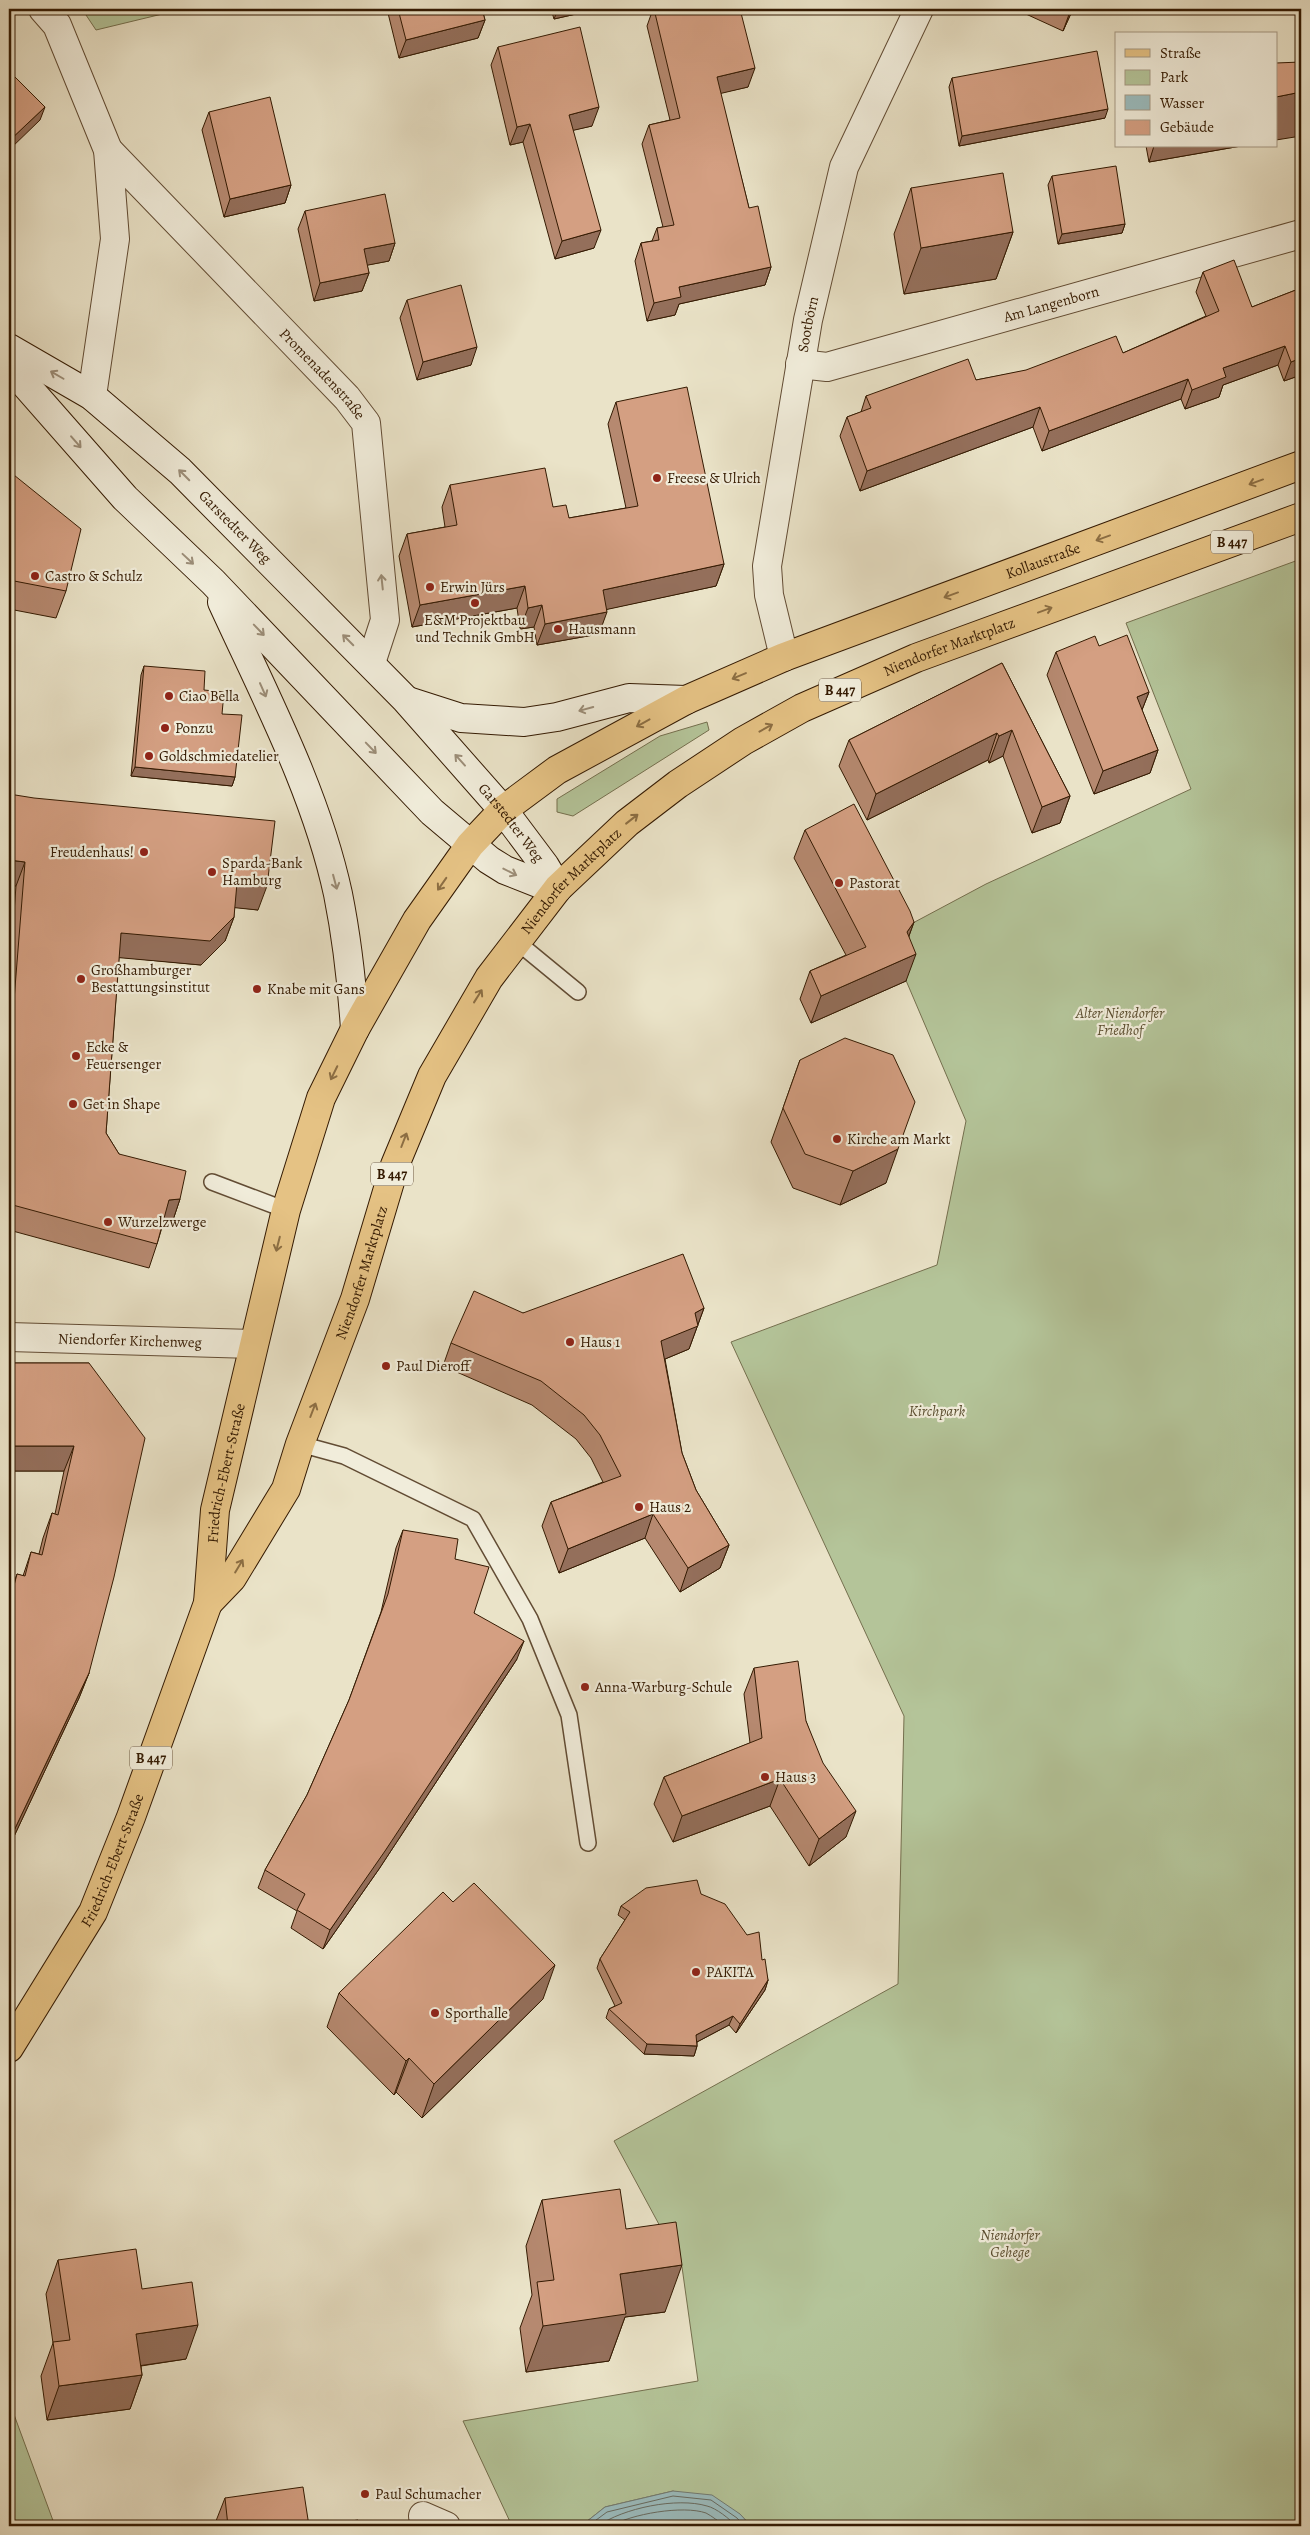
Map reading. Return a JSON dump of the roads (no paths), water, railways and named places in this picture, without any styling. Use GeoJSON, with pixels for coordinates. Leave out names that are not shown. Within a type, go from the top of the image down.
{"type":"FeatureCollection","features":[{"type":"Feature","properties":{"kind":"main road","name":"Kollaustraße"},"geometry":{"type":"LineString","coordinates":[[784,658],[1301,465]]}},
{"type":"Feature","properties":{"kind":"main road","name":"Niendorfer Marktplatz"},"geometry":{"type":"LineString","coordinates":[[286,1489],[300,1444],[354,1299],[395,1165],[415,1113],[432,1076],[469,1010],[516,941],[558,888],[627,823],[678,784],[743,741],[802,708],[916,658],[1301,517]]}},
{"type":"Feature","properties":{"kind":"main road","name":"B 447"},"geometry":{"type":"LineString","coordinates":[[252,1344],[286,1210],[321,1098],[355,1030],[417,920],[470,845],[503,810],[557,770],[686,700],[784,658]]}},
{"type":"Feature","properties":{"kind":"main road","name":"Friedrich-Ebert-Straße"},"geometry":{"type":"LineString","coordinates":[[9,2048],[93,1912],[131,1817],[208,1603],[215,1510],[252,1344]]}},
{"type":"Feature","properties":{"kind":"main road","name":"Friedrich-Ebert-Straße"},"geometry":{"type":"LineString","coordinates":[[208,1603],[232,1578],[286,1489]]}},
{"type":"Feature","properties":{"kind":"street","name":"Promenadenstraße"},"geometry":{"type":"LineString","coordinates":[[43,9],[57,25],[108,150],[115,240],[92,396]]}},
{"type":"Feature","properties":{"kind":"street","name":"Sootbörn"},"geometry":{"type":"LineString","coordinates":[[784,658],[769,594],[767,566],[800,364],[825,239],[844,167],[918,9]]}},
{"type":"Feature","properties":{"kind":"street","name":"Promenadenstraße"},"geometry":{"type":"LineString","coordinates":[[108,150],[347,398],[366,423],[386,620],[370,663]]}},
{"type":"Feature","properties":{"kind":"street","name":"Am Langenborn"},"geometry":{"type":"LineString","coordinates":[[800,364],[826,367],[1301,234]]}},
{"type":"Feature","properties":{"kind":"street","name":"Garstedter Weg"},"geometry":{"type":"LineString","coordinates":[[9,348],[92,396],[180,470],[406,700],[503,810],[545,866],[558,888]]}},
{"type":"Feature","properties":{"kind":"street","name":"Garstedter Weg"},"geometry":{"type":"LineString","coordinates":[[9,366],[125,498],[214,582],[432,812],[470,845],[505,870],[558,888]]}},
{"type":"Feature","properties":{"kind":"street"},"geometry":{"type":"LineString","coordinates":[[214,582],[298,769],[322,835],[338,893],[350,962],[355,1030]]}},
{"type":"Feature","properties":{"kind":"street"},"geometry":{"type":"LineString","coordinates":[[406,700],[461,718],[524,722],[557,717],[629,698],[686,700]]}},
{"type":"Feature","properties":{"kind":"street","name":"Niendorfer Kirchenweg"},"geometry":{"type":"LineString","coordinates":[[9,1337],[252,1344]]}},
{"type":"Feature","properties":{"kind":"lane"},"geometry":{"type":"LineString","coordinates":[[516,941],[578,992]]}},
{"type":"Feature","properties":{"kind":"lane"},"geometry":{"type":"LineString","coordinates":[[212,1182],[286,1210]]}},
{"type":"Feature","properties":{"kind":"lane"},"geometry":{"type":"LineString","coordinates":[[300,1444],[344,1456],[473,1519],[530,1619],[569,1715],[588,1843]]}},
{"type":"Feature","properties":{"kind":"water"},"geometry":{"type":"Polygon","coordinates":[[[673,2491],[712,2495],[740,2514],[751,2526],[581,2526],[605,2507],[673,2491]]]}},
{"type":"Feature","properties":{"kind":"place","name":"Freese & Ulrich"},"geometry":{"type":"Point","coordinates":[657,478]}},
{"type":"Feature","properties":{"kind":"place","name":"Castro & Schulz"},"geometry":{"type":"Point","coordinates":[35,576]}},
{"type":"Feature","properties":{"kind":"place","name":"Erwin Jürs"},"geometry":{"type":"Point","coordinates":[430,587]}},
{"type":"Feature","properties":{"kind":"place","name":"E&M Projektbau und Technik GmbH"},"geometry":{"type":"Point","coordinates":[475,603]}},
{"type":"Feature","properties":{"kind":"place","name":"Hausmann"},"geometry":{"type":"Point","coordinates":[558,629]}},
{"type":"Feature","properties":{"kind":"place","name":"Ciao Bella"},"geometry":{"type":"Point","coordinates":[169,696]}},
{"type":"Feature","properties":{"kind":"place","name":"Ponzu"},"geometry":{"type":"Point","coordinates":[165,728]}},
{"type":"Feature","properties":{"kind":"place","name":"Goldschmiedatelier"},"geometry":{"type":"Point","coordinates":[149,756]}},
{"type":"Feature","properties":{"kind":"place","name":"Freudenhaus!"},"geometry":{"type":"Point","coordinates":[144,852]}},
{"type":"Feature","properties":{"kind":"place","name":"Sparda-Bank Hamburg"},"geometry":{"type":"Point","coordinates":[212,872]}},
{"type":"Feature","properties":{"kind":"place","name":"Pastorat"},"geometry":{"type":"Point","coordinates":[839,883]}},
{"type":"Feature","properties":{"kind":"place","name":"Großhamburger Bestattungsinstitut"},"geometry":{"type":"Point","coordinates":[81,979]}},
{"type":"Feature","properties":{"kind":"place","name":"Knabe mit Gans"},"geometry":{"type":"Point","coordinates":[257,989]}},
{"type":"Feature","properties":{"kind":"place","name":"Ecke & Feuersenger"},"geometry":{"type":"Point","coordinates":[76,1056]}},
{"type":"Feature","properties":{"kind":"place","name":"Get in Shape"},"geometry":{"type":"Point","coordinates":[73,1104]}},
{"type":"Feature","properties":{"kind":"place","name":"Kirche am Markt"},"geometry":{"type":"Point","coordinates":[837,1139]}},
{"type":"Feature","properties":{"kind":"place","name":"Wurzelzwerge"},"geometry":{"type":"Point","coordinates":[108,1222]}},
{"type":"Feature","properties":{"kind":"place","name":"Haus 1"},"geometry":{"type":"Point","coordinates":[570,1342]}},
{"type":"Feature","properties":{"kind":"place","name":"Paul Dieroff"},"geometry":{"type":"Point","coordinates":[386,1366]}},
{"type":"Feature","properties":{"kind":"place","name":"Haus 2"},"geometry":{"type":"Point","coordinates":[639,1507]}},
{"type":"Feature","properties":{"kind":"place","name":"Anna-Warburg-Schule"},"geometry":{"type":"Point","coordinates":[585,1687]}},
{"type":"Feature","properties":{"kind":"place","name":"Haus 3"},"geometry":{"type":"Point","coordinates":[765,1777]}},
{"type":"Feature","properties":{"kind":"place","name":"PAKITA"},"geometry":{"type":"Point","coordinates":[696,1972]}},
{"type":"Feature","properties":{"kind":"place","name":"Sporthalle"},"geometry":{"type":"Point","coordinates":[435,2013]}},
{"type":"Feature","properties":{"kind":"place","name":"Paul Schumacher"},"geometry":{"type":"Point","coordinates":[365,2494]}},
{"type":"Feature","properties":{"kind":"park label","name":"Alter Niendorfer Friedhof"},"geometry":{"type":"Point","coordinates":[1120,1022]}},
{"type":"Feature","properties":{"kind":"park label","name":"Kirchpark"},"geometry":{"type":"Point","coordinates":[937,1411]}},
{"type":"Feature","properties":{"kind":"park label","name":"Niendorfer Gehege"},"geometry":{"type":"Point","coordinates":[1010,2244]}}]}
